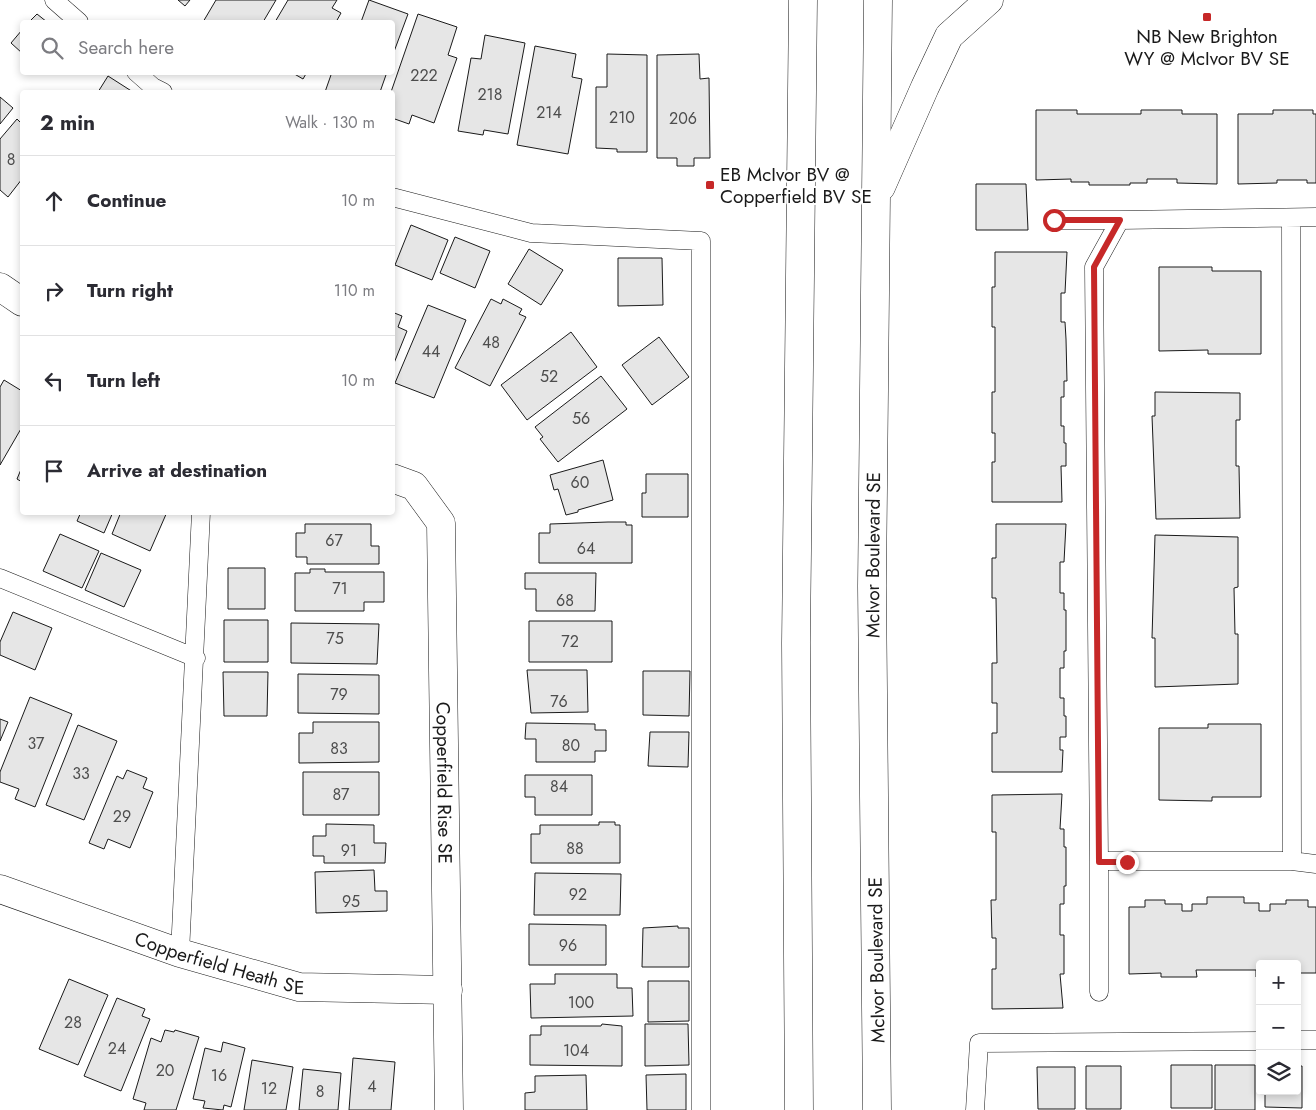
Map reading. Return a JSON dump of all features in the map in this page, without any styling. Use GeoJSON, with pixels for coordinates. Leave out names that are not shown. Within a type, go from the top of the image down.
{"type":"FeatureCollection","features":[{"type":"Feature","properties":{"kind":"main road"},"geometry":{"type":"LineString","coordinates":[[799,1110],[796,633],[803,0]]}},
{"type":"Feature","properties":{"kind":"main road","name":"McIvor Boulevard SE"},"geometry":{"type":"LineString","coordinates":[[877,1110],[872,596],[878,0]]}},
{"type":"Feature","properties":{"kind":"main road"},"geometry":{"type":"LineString","coordinates":[[876,198],[925,87],[950,36],[988,0]]}},
{"type":"Feature","properties":{"kind":"main road"},"geometry":{"type":"LineString","coordinates":[[0,287],[20,301]]}},
{"type":"Feature","properties":{"kind":"main road","name":"Copperfield Rise SE"},"geometry":{"type":"LineString","coordinates":[[395,479],[414,486],[441,523],[449,1110]]}},
{"type":"Feature","properties":{"kind":"main road","name":"Copperfield Heath SE"},"geometry":{"type":"LineString","coordinates":[[0,889],[180,953],[299,987],[448,990]]}},
{"type":"Feature","properties":{"kind":"lane"},"geometry":{"type":"LineString","coordinates":[[54,0],[77,20]]}},
{"type":"Feature","properties":{"kind":"lane"},"geometry":{"type":"LineString","coordinates":[[139,75],[153,87],[160,90]]}},
{"type":"Feature","properties":{"kind":"lane"},"geometry":{"type":"LineString","coordinates":[[395,198],[530,232],[701,241],[701,1110]]}},
{"type":"Feature","properties":{"kind":"lane"},"geometry":{"type":"LineString","coordinates":[[1054,220],[1316,217]]}},
{"type":"Feature","properties":{"kind":"lane"},"geometry":{"type":"LineString","coordinates":[[1291,218],[1292,862]]}},
{"type":"Feature","properties":{"kind":"lane"},"geometry":{"type":"LineString","coordinates":[[1099,992],[1094,267],[1120,220]]}},
{"type":"Feature","properties":{"kind":"lane"},"geometry":{"type":"LineString","coordinates":[[180,953],[196,658],[201,515]]}},
{"type":"Feature","properties":{"kind":"lane"},"geometry":{"type":"LineString","coordinates":[[0,578],[196,658]]}},
{"type":"Feature","properties":{"kind":"lane"},"geometry":{"type":"LineString","coordinates":[[1099,862],[1292,862],[1316,864]]}},
{"type":"Feature","properties":{"kind":"lane"},"geometry":{"type":"LineString","coordinates":[[1301,1040],[1316,1040]]}},
{"type":"Feature","properties":{"kind":"lane"},"geometry":{"type":"LineString","coordinates":[[975,1110],[979,1043],[1256,1041]]}},
{"type":"Feature","properties":{"kind":"building"},"geometry":{"type":"Polygon","coordinates":[[[178,0],[190,0],[185,6],[178,0]]]}},
{"type":"Feature","properties":{"kind":"building"},"geometry":{"type":"Polygon","coordinates":[[[216,0],[276,0],[264,20],[204,20],[216,0]]]}},
{"type":"Feature","properties":{"kind":"building"},"geometry":{"type":"Polygon","coordinates":[[[288,0],[337,0],[332,8],[341,13],[337,20],[276,20],[288,0]]]}},
{"type":"Feature","properties":{"kind":"building"},"geometry":{"type":"Polygon","coordinates":[[[369,0],[408,14],[395,49],[395,20],[362,20],[369,0]]]}},
{"type":"Feature","properties":{"kind":"building"},"geometry":{"type":"Polygon","coordinates":[[[37,14],[44,20],[31,20],[37,14]]]}},
{"type":"Feature","properties":{"kind":"building"},"geometry":{"type":"Polygon","coordinates":[[[418,14],[457,27],[448,55],[457,58],[434,123],[412,115],[409,124],[395,119],[395,90],[392,90],[418,14]]]}},
{"type":"Feature","properties":{"kind":"building"},"geometry":{"type":"Polygon","coordinates":[[[20,32],[20,51],[11,43],[20,32]]]}},
{"type":"Feature","properties":{"kind":"building"},"geometry":{"type":"Polygon","coordinates":[[[485,35],[525,43],[508,134],[484,130],[483,135],[458,131],[471,58],[481,59],[485,35]]]}},
{"type":"Feature","properties":{"kind":"building"},"geometry":{"type":"Polygon","coordinates":[[[535,46],[576,54],[572,77],[582,79],[568,154],[517,145],[535,46]]]}},
{"type":"Feature","properties":{"kind":"building"},"geometry":{"type":"Polygon","coordinates":[[[607,54],[647,55],[647,152],[617,152],[617,149],[596,148],[596,87],[607,87],[607,54]]]}},
{"type":"Feature","properties":{"kind":"building"},"geometry":{"type":"Polygon","coordinates":[[[699,54],[700,79],[709,78],[710,158],[694,158],[694,166],[677,166],[677,158],[657,158],[657,55],[699,54]]]}},
{"type":"Feature","properties":{"kind":"building"},"geometry":{"type":"Polygon","coordinates":[[[296,75],[305,75],[303,79],[296,75]]]}},
{"type":"Feature","properties":{"kind":"building"},"geometry":{"type":"Polygon","coordinates":[[[331,75],[386,75],[381,90],[326,90],[331,75]]]}},
{"type":"Feature","properties":{"kind":"building"},"geometry":{"type":"Polygon","coordinates":[[[108,76],[130,90],[99,90],[108,76]]]}},
{"type":"Feature","properties":{"kind":"building"},"geometry":{"type":"Polygon","coordinates":[[[0,97],[13,108],[0,124],[0,97]]]}},
{"type":"Feature","properties":{"kind":"building"},"geometry":{"type":"Polygon","coordinates":[[[1036,110],[1077,110],[1077,114],[1141,114],[1141,110],[1182,110],[1182,114],[1217,114],[1217,184],[1177,183],[1177,179],[1147,179],[1147,183],[1130,183],[1130,185],[1089,185],[1089,182],[1071,182],[1071,179],[1036,180],[1036,110]]]}},
{"type":"Feature","properties":{"kind":"building"},"geometry":{"type":"Polygon","coordinates":[[[1273,110],[1313,110],[1313,114],[1316,114],[1316,183],[1307,183],[1307,180],[1277,180],[1277,183],[1238,184],[1238,114],[1273,114],[1273,110]]]}},
{"type":"Feature","properties":{"kind":"building"},"geometry":{"type":"Polygon","coordinates":[[[17,119],[20,122],[20,182],[8,197],[0,190],[0,139],[17,119]]]}},
{"type":"Feature","properties":{"kind":"building"},"geometry":{"type":"Polygon","coordinates":[[[976,184],[1026,184],[1028,230],[976,230],[976,184]]]}},
{"type":"Feature","properties":{"kind":"building"},"geometry":{"type":"Polygon","coordinates":[[[411,225],[448,240],[432,280],[395,265],[411,225]]]}},
{"type":"Feature","properties":{"kind":"building"},"geometry":{"type":"Polygon","coordinates":[[[455,237],[490,251],[475,288],[440,273],[455,237]]]}},
{"type":"Feature","properties":{"kind":"building"},"geometry":{"type":"Polygon","coordinates":[[[529,249],[563,270],[541,305],[508,284],[529,249]]]}},
{"type":"Feature","properties":{"kind":"building"},"geometry":{"type":"Polygon","coordinates":[[[995,252],[1067,252],[1065,293],[1061,293],[1061,322],[1065,322],[1067,381],[1064,381],[1064,397],[1061,397],[1061,426],[1064,426],[1064,443],[1066,443],[1066,466],[1061,466],[1062,502],[992,502],[992,462],[995,462],[995,433],[992,433],[992,392],[995,392],[995,327],[992,327],[992,287],[995,287],[995,252]]]}},
{"type":"Feature","properties":{"kind":"building"},"geometry":{"type":"Polygon","coordinates":[[[618,258],[662,258],[663,305],[618,306],[618,258]]]}},
{"type":"Feature","properties":{"kind":"building"},"geometry":{"type":"Polygon","coordinates":[[[1159,267],[1212,267],[1212,271],[1261,271],[1261,354],[1208,354],[1208,350],[1159,351],[1159,267]]]}},
{"type":"Feature","properties":{"kind":"building"},"geometry":{"type":"Polygon","coordinates":[[[491,299],[501,304],[503,299],[522,309],[519,314],[526,317],[490,386],[455,368],[491,299]]]}},
{"type":"Feature","properties":{"kind":"building"},"geometry":{"type":"Polygon","coordinates":[[[428,305],[466,320],[434,398],[395,383],[428,305]]]}},
{"type":"Feature","properties":{"kind":"building"},"geometry":{"type":"Polygon","coordinates":[[[395,313],[402,316],[398,327],[407,331],[395,361],[395,313]]]}},
{"type":"Feature","properties":{"kind":"building"},"geometry":{"type":"Polygon","coordinates":[[[571,332],[597,367],[527,420],[501,385],[571,332]]]}},
{"type":"Feature","properties":{"kind":"building"},"geometry":{"type":"Polygon","coordinates":[[[659,337],[689,377],[652,405],[622,365],[659,337]]]}},
{"type":"Feature","properties":{"kind":"building"},"geometry":{"type":"Polygon","coordinates":[[[601,376],[627,409],[558,462],[540,439],[543,437],[535,427],[601,376]]]}},
{"type":"Feature","properties":{"kind":"building"},"geometry":{"type":"Polygon","coordinates":[[[4,380],[20,390],[20,430],[0,465],[0,387],[4,380]]]}},
{"type":"Feature","properties":{"kind":"building"},"geometry":{"type":"Polygon","coordinates":[[[1155,392],[1240,393],[1240,420],[1236,420],[1236,466],[1239,466],[1240,518],[1156,519],[1152,416],[1155,416],[1155,392]]]}},
{"type":"Feature","properties":{"kind":"building"},"geometry":{"type":"Polygon","coordinates":[[[603,460],[613,500],[566,515],[558,489],[554,490],[550,475],[603,460]]]}},
{"type":"Feature","properties":{"kind":"building"},"geometry":{"type":"Polygon","coordinates":[[[646,474],[688,474],[688,517],[642,517],[642,493],[646,493],[646,474]]]}},
{"type":"Feature","properties":{"kind":"building"},"geometry":{"type":"Polygon","coordinates":[[[80,515],[112,515],[104,533],[77,521],[80,515]]]}},
{"type":"Feature","properties":{"kind":"building"},"geometry":{"type":"Polygon","coordinates":[[[120,515],[166,515],[150,551],[112,534],[120,515]]]}},
{"type":"Feature","properties":{"kind":"building"},"geometry":{"type":"Polygon","coordinates":[[[626,522],[626,525],[632,525],[632,563],[539,563],[539,533],[550,533],[550,524],[626,522]]]}},
{"type":"Feature","properties":{"kind":"building"},"geometry":{"type":"Polygon","coordinates":[[[305,524],[371,524],[371,546],[379,546],[379,564],[307,564],[307,557],[296,557],[296,533],[305,533],[305,524]]]}},
{"type":"Feature","properties":{"kind":"building"},"geometry":{"type":"Polygon","coordinates":[[[996,524],[1066,524],[1064,562],[1060,562],[1060,593],[1064,593],[1064,610],[1066,610],[1066,651],[1064,651],[1064,668],[1060,668],[1060,698],[1064,698],[1064,716],[1066,716],[1066,737],[1060,737],[1060,750],[1063,750],[1062,772],[992,772],[992,733],[997,733],[997,703],[992,703],[992,663],[997,663],[996,598],[992,598],[992,558],[996,558],[996,524]]]}},
{"type":"Feature","properties":{"kind":"building"},"geometry":{"type":"Polygon","coordinates":[[[60,534],[99,551],[82,588],[43,571],[60,534]]]}},
{"type":"Feature","properties":{"kind":"building"},"geometry":{"type":"Polygon","coordinates":[[[1155,535],[1238,537],[1238,587],[1234,588],[1235,634],[1238,634],[1238,684],[1155,687],[1155,638],[1152,638],[1155,535]]]}},
{"type":"Feature","properties":{"kind":"building"},"geometry":{"type":"Polygon","coordinates":[[[101,553],[141,570],[124,607],[85,590],[101,553]]]}},
{"type":"Feature","properties":{"kind":"building"},"geometry":{"type":"Polygon","coordinates":[[[228,568],[265,568],[265,609],[228,609],[228,568]]]}},
{"type":"Feature","properties":{"kind":"building"},"geometry":{"type":"Polygon","coordinates":[[[310,569],[325,569],[325,572],[384,572],[384,602],[364,602],[364,611],[295,611],[295,573],[310,573],[310,569]]]}},
{"type":"Feature","properties":{"kind":"building"},"geometry":{"type":"Polygon","coordinates":[[[525,573],[596,573],[595,611],[536,611],[536,589],[525,589],[525,573]]]}},
{"type":"Feature","properties":{"kind":"building"},"geometry":{"type":"Polygon","coordinates":[[[13,612],[52,628],[35,670],[0,655],[0,642],[13,612]]]}},
{"type":"Feature","properties":{"kind":"building"},"geometry":{"type":"Polygon","coordinates":[[[224,620],[268,620],[268,662],[224,662],[224,620]]]}},
{"type":"Feature","properties":{"kind":"building"},"geometry":{"type":"Polygon","coordinates":[[[529,621],[612,621],[612,662],[529,662],[529,621]]]}},
{"type":"Feature","properties":{"kind":"building"},"geometry":{"type":"Polygon","coordinates":[[[291,623],[379,624],[377,664],[291,663],[291,623]]]}},
{"type":"Feature","properties":{"kind":"building"},"geometry":{"type":"Polygon","coordinates":[[[527,670],[587,670],[588,712],[531,713],[527,670]]]}},
{"type":"Feature","properties":{"kind":"building"},"geometry":{"type":"Polygon","coordinates":[[[643,671],[690,671],[689,716],[643,715],[643,671]]]}},
{"type":"Feature","properties":{"kind":"building"},"geometry":{"type":"Polygon","coordinates":[[[223,672],[268,672],[267,716],[224,716],[223,672]]]}},
{"type":"Feature","properties":{"kind":"building"},"geometry":{"type":"Polygon","coordinates":[[[298,674],[379,675],[379,714],[298,713],[298,674]]]}},
{"type":"Feature","properties":{"kind":"building"},"geometry":{"type":"Polygon","coordinates":[[[30,697],[72,714],[35,807],[15,799],[19,789],[0,782],[0,772],[30,697]]]}},
{"type":"Feature","properties":{"kind":"building"},"geometry":{"type":"Polygon","coordinates":[[[0,719],[8,722],[0,741],[0,719]]]}},
{"type":"Feature","properties":{"kind":"building"},"geometry":{"type":"Polygon","coordinates":[[[313,722],[379,722],[379,762],[299,763],[299,733],[313,733],[313,722]]]}},
{"type":"Feature","properties":{"kind":"building"},"geometry":{"type":"Polygon","coordinates":[[[526,723],[595,724],[595,730],[606,730],[606,751],[595,751],[595,762],[536,762],[536,739],[525,739],[526,723]]]}},
{"type":"Feature","properties":{"kind":"building"},"geometry":{"type":"Polygon","coordinates":[[[1208,724],[1261,724],[1261,797],[1212,797],[1212,801],[1159,800],[1159,728],[1208,728],[1208,724]]]}},
{"type":"Feature","properties":{"kind":"building"},"geometry":{"type":"Polygon","coordinates":[[[78,725],[117,741],[84,820],[46,805],[78,725]]]}},
{"type":"Feature","properties":{"kind":"building"},"geometry":{"type":"Polygon","coordinates":[[[650,732],[689,732],[688,767],[648,766],[650,732]]]}},
{"type":"Feature","properties":{"kind":"building"},"geometry":{"type":"Polygon","coordinates":[[[127,770],[147,778],[143,788],[153,792],[130,848],[108,839],[104,849],[89,843],[117,776],[123,779],[127,770]]]}},
{"type":"Feature","properties":{"kind":"building"},"geometry":{"type":"Polygon","coordinates":[[[303,772],[379,772],[379,815],[303,815],[303,772]]]}},
{"type":"Feature","properties":{"kind":"building"},"geometry":{"type":"Polygon","coordinates":[[[525,775],[592,775],[592,815],[535,815],[535,797],[525,797],[525,775]]]}},
{"type":"Feature","properties":{"kind":"building"},"geometry":{"type":"Polygon","coordinates":[[[1062,794],[1060,829],[1064,829],[1064,847],[1066,847],[1066,886],[1064,886],[1064,904],[1060,904],[1060,935],[1064,935],[1064,974],[1060,974],[1063,1008],[992,1009],[992,969],[996,969],[996,938],[992,938],[991,900],[996,900],[996,832],[992,832],[992,795],[1062,794]]]}},
{"type":"Feature","properties":{"kind":"building"},"geometry":{"type":"Polygon","coordinates":[[[599,822],[615,822],[615,825],[620,825],[620,863],[531,863],[531,834],[540,834],[540,825],[599,825],[599,822]]]}},
{"type":"Feature","properties":{"kind":"building"},"geometry":{"type":"Polygon","coordinates":[[[326,824],[374,825],[374,843],[386,843],[385,863],[324,863],[324,856],[313,856],[313,836],[326,836],[326,824]]]}},
{"type":"Feature","properties":{"kind":"building"},"geometry":{"type":"Polygon","coordinates":[[[374,870],[375,891],[387,891],[387,911],[316,913],[315,872],[374,870]]]}},
{"type":"Feature","properties":{"kind":"building"},"geometry":{"type":"Polygon","coordinates":[[[535,873],[621,874],[620,915],[534,915],[535,873]]]}},
{"type":"Feature","properties":{"kind":"building"},"geometry":{"type":"Polygon","coordinates":[[[1207,897],[1244,897],[1244,903],[1259,903],[1259,911],[1270,911],[1270,904],[1286,904],[1286,900],[1308,900],[1308,907],[1316,907],[1316,973],[1301,973],[1301,960],[1256,960],[1256,970],[1196,970],[1197,977],[1161,977],[1161,973],[1129,974],[1129,907],[1145,907],[1145,900],[1165,900],[1165,904],[1182,904],[1182,911],[1192,911],[1192,904],[1207,904],[1207,897]]]}},
{"type":"Feature","properties":{"kind":"building"},"geometry":{"type":"Polygon","coordinates":[[[529,924],[606,925],[606,965],[529,965],[529,924]]]}},
{"type":"Feature","properties":{"kind":"building"},"geometry":{"type":"Polygon","coordinates":[[[678,926],[678,928],[689,928],[689,967],[642,967],[643,928],[678,926]]]}},
{"type":"Feature","properties":{"kind":"building"},"geometry":{"type":"Polygon","coordinates":[[[555,974],[617,974],[617,988],[632,988],[633,1016],[531,1018],[530,984],[555,984],[555,974]]]}},
{"type":"Feature","properties":{"kind":"building"},"geometry":{"type":"Polygon","coordinates":[[[69,979],[108,995],[78,1065],[39,1049],[69,979]]]}},
{"type":"Feature","properties":{"kind":"building"},"geometry":{"type":"Polygon","coordinates":[[[648,981],[689,981],[689,1021],[648,1022],[648,981]]]}},
{"type":"Feature","properties":{"kind":"building"},"geometry":{"type":"Polygon","coordinates":[[[117,998],[145,1009],[142,1016],[150,1019],[121,1091],[84,1076],[117,998]]]}},
{"type":"Feature","properties":{"kind":"building"},"geometry":{"type":"Polygon","coordinates":[[[602,1024],[622,1026],[622,1066],[530,1065],[530,1035],[541,1035],[541,1026],[601,1026],[602,1024]]]}},
{"type":"Feature","properties":{"kind":"building"},"geometry":{"type":"Polygon","coordinates":[[[645,1024],[688,1024],[689,1065],[645,1066],[645,1024]]]}},
{"type":"Feature","properties":{"kind":"building"},"geometry":{"type":"Polygon","coordinates":[[[165,1030],[174,1032],[175,1030],[199,1037],[176,1110],[144,1110],[146,1103],[133,1099],[151,1038],[161,1042],[165,1030]]]}},
{"type":"Feature","properties":{"kind":"building"},"geometry":{"type":"Polygon","coordinates":[[[223,1042],[245,1048],[231,1107],[224,1105],[223,1110],[203,1108],[205,1101],[193,1099],[205,1048],[221,1052],[223,1042]]]}},
{"type":"Feature","properties":{"kind":"building"},"geometry":{"type":"Polygon","coordinates":[[[353,1058],[395,1062],[391,1110],[349,1110],[353,1058]]]}},
{"type":"Feature","properties":{"kind":"building"},"geometry":{"type":"Polygon","coordinates":[[[252,1060],[293,1067],[286,1110],[244,1110],[252,1060]]]}},
{"type":"Feature","properties":{"kind":"building"},"geometry":{"type":"Polygon","coordinates":[[[1171,1065],[1212,1065],[1212,1108],[1171,1108],[1171,1065]]]}},
{"type":"Feature","properties":{"kind":"building"},"geometry":{"type":"Polygon","coordinates":[[[1215,1065],[1255,1065],[1255,1110],[1215,1110],[1215,1065]]]}},
{"type":"Feature","properties":{"kind":"building"},"geometry":{"type":"Polygon","coordinates":[[[1086,1066],[1121,1066],[1121,1109],[1086,1109],[1086,1066]]]}},
{"type":"Feature","properties":{"kind":"building"},"geometry":{"type":"Polygon","coordinates":[[[1302,1066],[1302,1108],[1265,1107],[1265,1095],[1301,1095],[1302,1066]]]}},
{"type":"Feature","properties":{"kind":"building"},"geometry":{"type":"Polygon","coordinates":[[[1037,1067],[1075,1067],[1075,1109],[1038,1109],[1037,1067]]]}},
{"type":"Feature","properties":{"kind":"building"},"geometry":{"type":"Polygon","coordinates":[[[303,1069],[341,1073],[338,1110],[299,1110],[303,1069]]]}},
{"type":"Feature","properties":{"kind":"building"},"geometry":{"type":"Polygon","coordinates":[[[686,1074],[686,1110],[647,1110],[646,1075],[686,1074]]]}},
{"type":"Feature","properties":{"kind":"building"},"geometry":{"type":"Polygon","coordinates":[[[586,1075],[587,1110],[525,1110],[525,1093],[535,1092],[535,1076],[586,1075]]]}},
{"type":"Feature","properties":{"kind":"place","name":"NB New Brighton WY @ McIvor BV SE"},"geometry":{"type":"Point","coordinates":[1207,17]}},
{"type":"Feature","properties":{"kind":"place","name":"EB McIvor BV @ Copperfield BV SE"},"geometry":{"type":"Point","coordinates":[710,185]}},
{"type":"Feature","properties":{"kind":"route"},"geometry":{"type":"LineString","coordinates":[[1054,220],[1120,220],[1094,267],[1099,862],[1127,862]]}}]}
